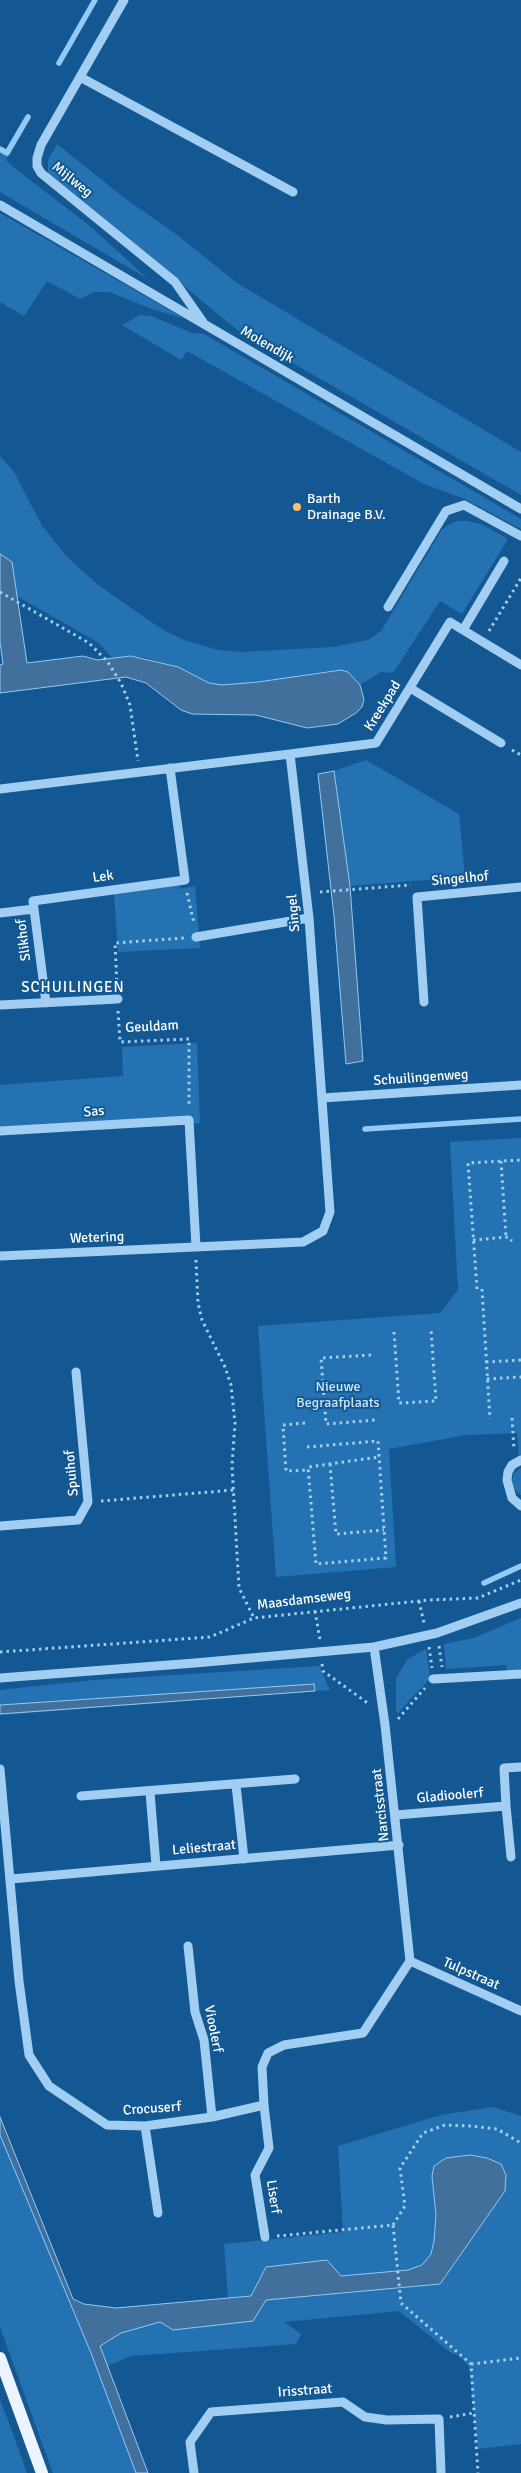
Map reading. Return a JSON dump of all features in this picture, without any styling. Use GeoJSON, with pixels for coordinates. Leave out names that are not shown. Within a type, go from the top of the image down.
{"type":"FeatureCollection","features":[{"type":"Feature","properties":{"kind":"main road"},"geometry":{"type":"LineString","coordinates":[[0,2358],[42,2473]]}},
{"type":"Feature","properties":{"kind":"street","name":"Mijlweg"},"geometry":{"type":"LineString","coordinates":[[124,0],[39,150],[37,158],[39,170],[175,282],[204,324]]}},
{"type":"Feature","properties":{"kind":"street"},"geometry":{"type":"LineString","coordinates":[[80,76],[292,192]]}},
{"type":"Feature","properties":{"kind":"street","name":"Molendijk"},"geometry":{"type":"LineString","coordinates":[[0,205],[521,509]]}},
{"type":"Feature","properties":{"kind":"street"},"geometry":{"type":"LineString","coordinates":[[388,607],[446,510],[464,505],[521,536]]}},
{"type":"Feature","properties":{"kind":"street"},"geometry":{"type":"LineString","coordinates":[[504,561],[463,630],[521,665]]}},
{"type":"Feature","properties":{"kind":"street","name":"Kreekpad"},"geometry":{"type":"LineString","coordinates":[[290,754],[376,743],[450,622],[463,630]]}},
{"type":"Feature","properties":{"kind":"street"},"geometry":{"type":"LineString","coordinates":[[410,688],[501,743]]}},
{"type":"Feature","properties":{"kind":"street"},"geometry":{"type":"LineString","coordinates":[[0,789],[290,754]]}},
{"type":"Feature","properties":{"kind":"street","name":"Singel"},"geometry":{"type":"LineString","coordinates":[[196,1247],[302,1242],[322,1231],[330,1212],[309,918],[290,754]]}},
{"type":"Feature","properties":{"kind":"street"},"geometry":{"type":"LineString","coordinates":[[170,768],[185,880]]}},
{"type":"Feature","properties":{"kind":"street","name":"Lek"},"geometry":{"type":"LineString","coordinates":[[34,909],[33,900],[185,880]]}},
{"type":"Feature","properties":{"kind":"street","name":"Singelhof"},"geometry":{"type":"LineString","coordinates":[[424,1002],[417,897],[521,887]]}},
{"type":"Feature","properties":{"kind":"street","name":"Slikhof"},"geometry":{"type":"LineString","coordinates":[[0,913],[34,909],[46,1003]]}},
{"type":"Feature","properties":{"kind":"street"},"geometry":{"type":"LineString","coordinates":[[196,937],[309,918]]}},
{"type":"Feature","properties":{"kind":"street"},"geometry":{"type":"LineString","coordinates":[[0,1005],[118,999]]}},
{"type":"Feature","properties":{"kind":"street","name":"Schuilingenweg"},"geometry":{"type":"LineString","coordinates":[[322,1098],[521,1085]]}},
{"type":"Feature","properties":{"kind":"street"},"geometry":{"type":"LineString","coordinates":[[189,1120],[196,1247]]}},
{"type":"Feature","properties":{"kind":"street","name":"Sas"},"geometry":{"type":"LineString","coordinates":[[0,1131],[189,1120]]}},
{"type":"Feature","properties":{"kind":"street","name":"Wetering"},"geometry":{"type":"LineString","coordinates":[[0,1256],[196,1247]]}},
{"type":"Feature","properties":{"kind":"street","name":"Spuihof"},"geometry":{"type":"LineString","coordinates":[[0,1526],[78,1520],[88,1502],[76,1372]]}},
{"type":"Feature","properties":{"kind":"street"},"geometry":{"type":"LineString","coordinates":[[518,1461],[508,1472],[507,1484],[512,1498],[521,1506]]}},
{"type":"Feature","properties":{"kind":"street"},"geometry":{"type":"LineString","coordinates":[[0,1678],[374,1647],[437,1633],[521,1603]]}},
{"type":"Feature","properties":{"kind":"street","name":"Narcisstraat"},"geometry":{"type":"LineString","coordinates":[[374,1647],[386,1725],[410,1961]]}},
{"type":"Feature","properties":{"kind":"street"},"geometry":{"type":"LineString","coordinates":[[437,1680],[521,1674]]}},
{"type":"Feature","properties":{"kind":"street"},"geometry":{"type":"LineString","coordinates":[[511,1857],[504,1768],[521,1766]]}},
{"type":"Feature","properties":{"kind":"street","name":"Crocuserf"},"geometry":{"type":"LineString","coordinates":[[0,1769],[19,1981],[29,2055],[48,2086],[107,2125],[145,2126],[212,2117],[264,2105]]}},
{"type":"Feature","properties":{"kind":"street"},"geometry":{"type":"LineString","coordinates":[[81,1796],[295,1779]]}},
{"type":"Feature","properties":{"kind":"street"},"geometry":{"type":"LineString","coordinates":[[236,1784],[244,1859]]}},
{"type":"Feature","properties":{"kind":"street"},"geometry":{"type":"LineString","coordinates":[[150,1792],[156,1866]]}},
{"type":"Feature","properties":{"kind":"street","name":"Gladioolerf"},"geometry":{"type":"LineString","coordinates":[[396,1815],[506,1806]]}},
{"type":"Feature","properties":{"kind":"street","name":"Leliestraat"},"geometry":{"type":"LineString","coordinates":[[11,1879],[399,1845]]}},
{"type":"Feature","properties":{"kind":"street","name":"Vioolerf"},"geometry":{"type":"LineString","coordinates":[[188,1946],[195,2012],[204,2040],[212,2117]]}},
{"type":"Feature","properties":{"kind":"street"},"geometry":{"type":"LineString","coordinates":[[264,2105],[262,2067],[268,2053],[284,2045],[363,2033],[410,1961]]}},
{"type":"Feature","properties":{"kind":"street","name":"Tulpstraat"},"geometry":{"type":"LineString","coordinates":[[410,1961],[521,2011]]}},
{"type":"Feature","properties":{"kind":"street","name":"Liserf"},"geometry":{"type":"LineString","coordinates":[[264,2105],[269,2148],[255,2175],[265,2237]]}},
{"type":"Feature","properties":{"kind":"street"},"geometry":{"type":"LineString","coordinates":[[145,2126],[158,2213]]}},
{"type":"Feature","properties":{"kind":"street","name":"Irisstraat"},"geometry":{"type":"LineString","coordinates":[[194,2473],[190,2442],[211,2412],[342,2402],[365,2417],[386,2420],[439,2419]]}},
{"type":"Feature","properties":{"kind":"street"},"geometry":{"type":"LineString","coordinates":[[439,2419],[441,2473]]}},
{"type":"Feature","properties":{"kind":"path"},"geometry":{"type":"LineString","coordinates":[[483,642],[521,578]]}},
{"type":"Feature","properties":{"kind":"path"},"geometry":{"type":"LineString","coordinates":[[0,592],[89,643],[102,655],[123,688],[131,709],[140,772]]}},
{"type":"Feature","properties":{"kind":"path"},"geometry":{"type":"LineString","coordinates":[[185,880],[196,937]]}},
{"type":"Feature","properties":{"kind":"path"},"geometry":{"type":"LineString","coordinates":[[325,891],[412,885],[417,897]]}},
{"type":"Feature","properties":{"kind":"path","name":"Geuldam"},"geometry":{"type":"LineString","coordinates":[[189,1120],[189,1038],[120,1042],[115,943],[196,937]]}},
{"type":"Feature","properties":{"kind":"path"},"geometry":{"type":"LineString","coordinates":[[476,1289],[468,1163],[521,1160]]}},
{"type":"Feature","properties":{"kind":"path"},"geometry":{"type":"LineString","coordinates":[[501,1161],[506,1238]]}},
{"type":"Feature","properties":{"kind":"path"},"geometry":{"type":"LineString","coordinates":[[473,1240],[506,1238],[512,1241]]}},
{"type":"Feature","properties":{"kind":"path"},"geometry":{"type":"LineString","coordinates":[[196,1247],[199,1312],[225,1367],[231,1386],[234,1423],[232,1455],[240,1588],[254,1618]]}},
{"type":"Feature","properties":{"kind":"path"},"geometry":{"type":"LineString","coordinates":[[482,1289],[490,1419]]}},
{"type":"Feature","properties":{"kind":"path"},"geometry":{"type":"LineString","coordinates":[[394,1332],[399,1403],[427,1401],[436,1400],[431,1329]]}},
{"type":"Feature","properties":{"kind":"path"},"geometry":{"type":"LineString","coordinates":[[371,1355],[321,1358],[325,1414],[326,1424],[376,1420]]}},
{"type":"Feature","properties":{"kind":"path"},"geometry":{"type":"LineString","coordinates":[[486,1362],[521,1360]]}},
{"type":"Feature","properties":{"kind":"path"},"geometry":{"type":"LineString","coordinates":[[487,1379],[521,1377]]}},
{"type":"Feature","properties":{"kind":"path"},"geometry":{"type":"LineString","coordinates":[[512,1418],[518,1461]]}},
{"type":"Feature","properties":{"kind":"path"},"geometry":{"type":"LineString","coordinates":[[305,1424],[283,1425],[286,1471],[309,1470]]}},
{"type":"Feature","properties":{"kind":"path"},"geometry":{"type":"LineString","coordinates":[[307,1447],[378,1441],[386,1558],[316,1564],[308,1467],[379,1457]]}},
{"type":"Feature","properties":{"kind":"path"},"geometry":{"type":"LineString","coordinates":[[330,1464],[336,1534],[384,1530]]}},
{"type":"Feature","properties":{"kind":"path"},"geometry":{"type":"LineString","coordinates":[[88,1502],[234,1490]]}},
{"type":"Feature","properties":{"kind":"path","name":"Maasdamseweg"},"geometry":{"type":"LineString","coordinates":[[0,1652],[210,1637],[254,1618],[429,1600],[478,1598],[521,1580]]}},
{"type":"Feature","properties":{"kind":"path"},"geometry":{"type":"LineString","coordinates":[[315,1611],[323,1671],[374,1707],[386,1725],[395,1722],[437,1680],[442,1668],[437,1633]]}},
{"type":"Feature","properties":{"kind":"path"},"geometry":{"type":"LineString","coordinates":[[478,2473],[471,2364],[401,2303],[393,2225],[405,2206],[400,2168],[423,2133],[445,2125],[496,2129],[521,2144]]}},
{"type":"Feature","properties":{"kind":"path"},"geometry":{"type":"LineString","coordinates":[[265,2237],[393,2225]]}},
{"type":"Feature","properties":{"kind":"path"},"geometry":{"type":"LineString","coordinates":[[471,2364],[521,2358]]}},
{"type":"Feature","properties":{"kind":"path"},"geometry":{"type":"LineString","coordinates":[[439,2419],[474,2413]]}},
{"type":"Feature","properties":{"kind":"green space"},"geometry":{"type":"Polygon","coordinates":[[[57,144],[127,200],[176,234],[237,283],[521,452],[521,495],[241,333],[48,174],[48,160],[57,144]]]}},
{"type":"Feature","properties":{"kind":"green space"},"geometry":{"type":"Polygon","coordinates":[[[0,147],[9,153],[6,160],[13,167],[90,226],[148,279],[0,192],[0,147]]]}},
{"type":"Feature","properties":{"kind":"green space"},"geometry":{"type":"Polygon","coordinates":[[[0,213],[185,319],[152,309],[109,292],[94,292],[80,299],[47,281],[24,316],[0,302],[0,213]]]}},
{"type":"Feature","properties":{"kind":"green space"},"geometry":{"type":"Polygon","coordinates":[[[140,315],[151,316],[192,333],[204,334],[521,519],[521,529],[465,499],[424,484],[187,351],[181,360],[122,325],[140,315]]]}},
{"type":"Feature","properties":{"kind":"green space"},"geometry":{"type":"Polygon","coordinates":[[[0,456],[14,472],[41,524],[66,556],[98,585],[163,630],[184,640],[218,650],[241,652],[333,647],[368,640],[381,631],[441,531],[448,525],[457,521],[481,524],[508,539],[462,614],[440,601],[393,673],[381,672],[360,685],[355,679],[335,670],[258,682],[222,685],[209,683],[178,667],[143,657],[112,658],[99,643],[17,596],[12,562],[0,554],[0,456]]]}},
{"type":"Feature","properties":{"kind":"green space"},"geometry":{"type":"Polygon","coordinates":[[[366,760],[459,814],[465,877],[350,886],[334,771],[366,760]]]}},
{"type":"Feature","properties":{"kind":"green space"},"geometry":{"type":"Polygon","coordinates":[[[178,883],[180,889],[195,886],[200,948],[118,952],[114,893],[178,883]]]}},
{"type":"Feature","properties":{"kind":"green space"},"geometry":{"type":"Polygon","coordinates":[[[197,1043],[200,1123],[0,1133],[0,1085],[123,1076],[122,1047],[197,1043]]]}},
{"type":"Feature","properties":{"kind":"green space","name":"Nieuwe Begraafplaats"},"geometry":{"type":"Polygon","coordinates":[[[521,1138],[521,1456],[519,1457],[517,1433],[466,1435],[389,1449],[396,1567],[276,1577],[258,1326],[440,1313],[458,1290],[450,1142],[521,1138]]]}},
{"type":"Feature","properties":{"kind":"green space"},"geometry":{"type":"Polygon","coordinates":[[[521,1468],[521,1495],[514,1489],[512,1480],[514,1473],[521,1468]]]}},
{"type":"Feature","properties":{"kind":"green space"},"geometry":{"type":"Polygon","coordinates":[[[521,1618],[521,1669],[507,1671],[506,1665],[446,1669],[444,1644],[474,1638],[521,1618]]]}},
{"type":"Feature","properties":{"kind":"green space"},"geometry":{"type":"Polygon","coordinates":[[[426,1649],[430,1678],[398,1713],[396,1711],[396,1678],[408,1659],[426,1649]]]}},
{"type":"Feature","properties":{"kind":"green space"},"geometry":{"type":"Polygon","coordinates":[[[319,1666],[330,1690],[0,1715],[0,1690],[94,1680],[319,1666]]]}},
{"type":"Feature","properties":{"kind":"green space"},"geometry":{"type":"Polygon","coordinates":[[[493,2107],[521,2116],[521,2444],[478,2449],[469,2366],[458,2355],[451,2353],[399,2311],[284,2322],[301,2334],[296,2344],[131,2356],[98,2370],[136,2473],[53,2473],[0,2327],[0,2118],[68,2298],[100,2346],[121,2333],[160,2322],[253,2321],[266,2300],[440,2284],[505,2191],[487,2158],[470,2155],[446,2158],[432,2176],[436,2215],[434,2241],[431,2254],[422,2266],[408,2270],[340,2276],[327,2260],[266,2267],[251,2296],[228,2298],[224,2244],[343,2232],[338,2146],[441,2115],[493,2107]]]}},
{"type":"Feature","properties":{"kind":"green space"},"geometry":{"type":"Polygon","coordinates":[[[0,2400],[9,2423],[27,2473],[0,2473],[0,2400]]]}},
{"type":"Feature","properties":{"kind":"shaded area"},"geometry":{"type":"Polygon","coordinates":[[[0,554],[12,562],[27,663],[83,656],[97,660],[131,656],[178,667],[209,683],[222,685],[258,682],[341,670],[348,672],[360,685],[364,699],[362,707],[338,724],[307,728],[256,715],[192,714],[181,710],[146,683],[126,677],[0,693],[0,665],[3,664],[0,642],[0,554]]]}},
{"type":"Feature","properties":{"kind":"shaded area"},"geometry":{"type":"Polygon","coordinates":[[[334,771],[350,886],[363,1061],[346,1064],[334,916],[318,774],[334,771]]]}},
{"type":"Feature","properties":{"kind":"shaded area"},"geometry":{"type":"Polygon","coordinates":[[[314,1684],[315,1691],[0,1714],[0,1705],[314,1684]]]}},
{"type":"Feature","properties":{"kind":"shaded area"},"geometry":{"type":"Polygon","coordinates":[[[0,2117],[73,2299],[84,2304],[116,2308],[251,2296],[266,2267],[327,2260],[341,2276],[408,2270],[422,2265],[431,2254],[436,2215],[432,2176],[434,2166],[446,2158],[470,2155],[487,2158],[501,2164],[506,2175],[505,2191],[440,2284],[266,2300],[253,2321],[173,2330],[160,2322],[121,2333],[100,2346],[148,2473],[136,2473],[91,2353],[0,2135],[0,2117]]]}},
{"type":"Feature","properties":{"kind":"waterway"},"geometry":{"type":"LineString","coordinates":[[59,63],[95,0]]}},
{"type":"Feature","properties":{"kind":"waterway"},"geometry":{"type":"LineString","coordinates":[[0,149],[7,153],[28,117]]}},
{"type":"Feature","properties":{"kind":"waterway"},"geometry":{"type":"LineString","coordinates":[[365,1129],[521,1119]]}},
{"type":"Feature","properties":{"kind":"waterway"},"geometry":{"type":"LineString","coordinates":[[484,1583],[521,1566]]}},
{"type":"Feature","properties":{"kind":"place","name":"Barth Drainage B.V."},"geometry":{"type":"Point","coordinates":[297,507]}},
{"type":"Feature","properties":{"kind":"district","name":"SCHUILINGEN"},"geometry":{"type":"Point","coordinates":[73,988]}}]}
